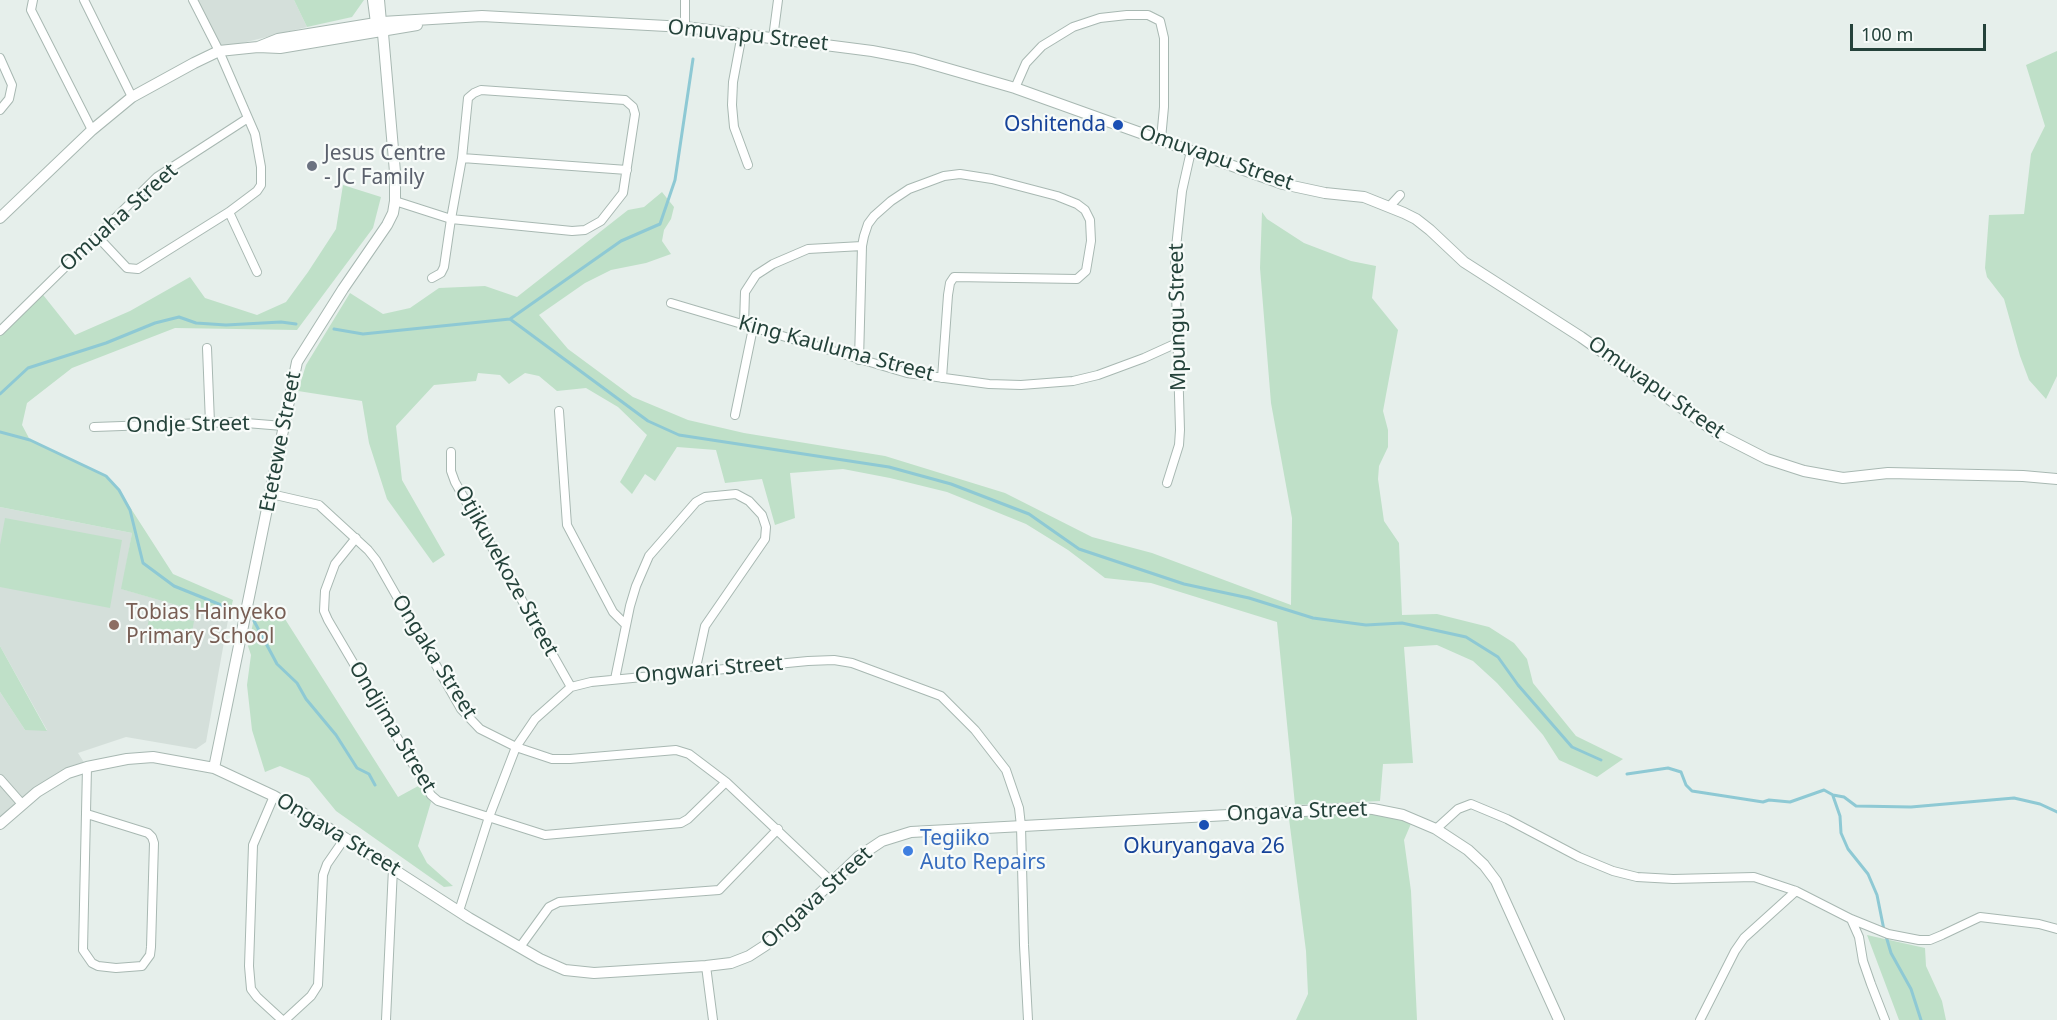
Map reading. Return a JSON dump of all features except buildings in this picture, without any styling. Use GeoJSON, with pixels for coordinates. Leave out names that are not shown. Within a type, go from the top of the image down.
{"type":"FeatureCollection","features":[{"type":"Feature","properties":{"kind":"street"},"geometry":{"type":"LineString","coordinates":[[33,0],[32,10],[92,130]]}},
{"type":"Feature","properties":{"kind":"street"},"geometry":{"type":"LineString","coordinates":[[84,0],[132,97]]}},
{"type":"Feature","properties":{"kind":"street"},"geometry":{"type":"LineString","coordinates":[[96,235],[127,268],[138,269],[229,212],[257,191],[261,185],[259,149],[255,134],[219,51],[193,0]]}},
{"type":"Feature","properties":{"kind":"street","name":"Etetewe Street"},"geometry":{"type":"LineString","coordinates":[[372,0],[379,26]]}},
{"type":"Feature","properties":{"kind":"street","name":"Etetewe Street"},"geometry":{"type":"LineString","coordinates":[[214,768],[297,362],[393,213],[395,172],[388,104],[382,90],[380,0]]}},
{"type":"Feature","properties":{"kind":"street"},"geometry":{"type":"LineString","coordinates":[[685,0],[685,27]]}},
{"type":"Feature","properties":{"kind":"street"},"geometry":{"type":"LineString","coordinates":[[773,38],[778,0]]}},
{"type":"Feature","properties":{"kind":"street"},"geometry":{"type":"LineString","coordinates":[[1015,88],[1026,63],[1041,46],[1073,27],[1100,18],[1148,15],[1160,21],[1164,38],[1164,106],[1161,139]]}},
{"type":"Feature","properties":{"kind":"street","name":"Omuvapu Street"},"geometry":{"type":"LineString","coordinates":[[0,218],[92,130],[132,97],[219,51],[258,47],[280,48],[379,26],[439,22],[450,18],[482,16],[685,27],[742,34],[872,51],[914,59],[1015,88],[1283,184],[1325,193],[1364,197],[1389,207],[1416,219],[1464,262],[1581,337],[1720,435],[1767,459],[1804,471],[1843,478],[1888,473],[2057,479]]}},
{"type":"Feature","properties":{"kind":"street"},"geometry":{"type":"LineString","coordinates":[[742,34],[733,82],[732,105],[734,127],[748,165]]}},
{"type":"Feature","properties":{"kind":"street"},"geometry":{"type":"LineString","coordinates":[[0,58],[12,85],[9,99],[0,110]]}},
{"type":"Feature","properties":{"kind":"street"},"geometry":{"type":"LineString","coordinates":[[395,201],[451,219],[572,231],[585,230],[601,221],[623,193],[635,114],[630,102],[625,99],[481,90],[468,98],[462,158],[451,219],[444,267],[441,273],[432,278]]}},
{"type":"Feature","properties":{"kind":"street","name":"Omuaha Street"},"geometry":{"type":"LineString","coordinates":[[0,331],[158,177],[248,118]]}},
{"type":"Feature","properties":{"kind":"street","name":"Mpungu Street"},"geometry":{"type":"LineString","coordinates":[[1167,483],[1176,458],[1180,430],[1175,257],[1177,224],[1191,151]]}},
{"type":"Feature","properties":{"kind":"street"},"geometry":{"type":"LineString","coordinates":[[462,158],[627,170]]}},
{"type":"Feature","properties":{"kind":"street"},"geometry":{"type":"LineString","coordinates":[[859,360],[862,246],[868,224],[891,201],[909,189],[944,176],[960,174],[992,179],[1057,196],[1085,210],[1090,220],[1091,241],[1086,271],[1077,279],[954,277],[950,283],[948,295],[942,378]]}},
{"type":"Feature","properties":{"kind":"street"},"geometry":{"type":"LineString","coordinates":[[1389,207],[1400,195]]}},
{"type":"Feature","properties":{"kind":"street"},"geometry":{"type":"LineString","coordinates":[[229,212],[257,272]]}},
{"type":"Feature","properties":{"kind":"street"},"geometry":{"type":"LineString","coordinates":[[735,415],[749,326],[745,292],[756,275],[773,264],[808,249],[862,246]]}},
{"type":"Feature","properties":{"kind":"street","name":"King Kauluma Street"},"geometry":{"type":"LineString","coordinates":[[671,303],[859,360],[920,376],[989,384],[1073,381],[1126,365],[1177,343]]}},
{"type":"Feature","properties":{"kind":"street"},"geometry":{"type":"LineString","coordinates":[[207,348],[210,423]]}},
{"type":"Feature","properties":{"kind":"street"},"geometry":{"type":"LineString","coordinates":[[559,411],[567,525],[613,612],[625,624]]}},
{"type":"Feature","properties":{"kind":"street","name":"Ondje Street"},"geometry":{"type":"LineString","coordinates":[[94,427],[234,422],[283,426]]}},
{"type":"Feature","properties":{"kind":"street","name":"Otjikuvekoze Street"},"geometry":{"type":"LineString","coordinates":[[451,452],[451,471],[455,482],[571,687]]}},
{"type":"Feature","properties":{"kind":"street","name":"Ongaka Street"},"geometry":{"type":"LineString","coordinates":[[271,494],[319,505],[356,538],[376,560],[461,709],[480,729],[516,747],[552,759],[676,750],[689,754],[726,782],[832,882]]}},
{"type":"Feature","properties":{"kind":"street"},"geometry":{"type":"LineString","coordinates":[[615,679],[625,624],[636,586],[650,556],[696,502],[705,497],[731,494],[741,496],[762,515],[765,521],[765,539],[705,626],[695,672]]}},
{"type":"Feature","properties":{"kind":"street","name":"Ondjima Street"},"geometry":{"type":"LineString","coordinates":[[356,538],[335,564],[324,599],[324,611],[431,795],[438,801],[546,835],[672,824],[688,819],[726,782]]}},
{"type":"Feature","properties":{"kind":"street","name":"Ongwari Street"},"geometry":{"type":"LineString","coordinates":[[459,912],[489,817],[516,747],[535,719],[571,687],[615,679],[834,660],[852,663],[941,696],[975,730],[1005,770],[1019,808],[1021,826],[1028,1020]]}},
{"type":"Feature","properties":{"kind":"street","name":"Ongava Street"},"geometry":{"type":"LineString","coordinates":[[0,824],[22,804],[58,779],[87,767],[127,759],[153,757],[214,768],[274,796],[393,868],[459,912],[540,959],[565,970],[594,973],[706,966],[731,963],[749,956],[766,945],[858,857],[882,841],[911,832],[1359,807],[1403,815],[1436,829],[1468,850],[1484,865],[1496,881],[1559,1020]]}},
{"type":"Feature","properties":{"kind":"street"},"geometry":{"type":"LineString","coordinates":[[87,767],[83,950],[92,963],[98,966],[116,968],[142,966],[150,955],[151,947],[154,843],[152,837],[148,833],[87,814]]}},
{"type":"Feature","properties":{"kind":"street"},"geometry":{"type":"LineString","coordinates":[[0,779],[22,804]]}},
{"type":"Feature","properties":{"kind":"street"},"geometry":{"type":"LineString","coordinates":[[274,796],[253,844],[249,966],[251,989],[283,1020],[311,996],[318,985],[323,875],[327,864],[345,838]]}},
{"type":"Feature","properties":{"kind":"street"},"geometry":{"type":"LineString","coordinates":[[1436,829],[1458,808],[1471,804],[1507,819],[1579,857],[1613,871],[1637,877],[1673,879],[1754,877],[1796,891],[1851,919],[1888,934],[1919,940],[1930,940],[1980,917],[2039,924],[2057,929]]}},
{"type":"Feature","properties":{"kind":"street"},"geometry":{"type":"LineString","coordinates":[[520,947],[549,907],[560,903],[719,890],[778,829]]}},
{"type":"Feature","properties":{"kind":"street"},"geometry":{"type":"LineString","coordinates":[[386,1020],[393,868]]}},
{"type":"Feature","properties":{"kind":"street"},"geometry":{"type":"LineString","coordinates":[[1700,1020],[1744,938],[1796,891]]}},
{"type":"Feature","properties":{"kind":"street"},"geometry":{"type":"LineString","coordinates":[[1851,919],[1859,937],[1863,961],[1885,1020]]}},
{"type":"Feature","properties":{"kind":"street"},"geometry":{"type":"LineString","coordinates":[[706,966],[713,1020]]}},
{"type":"Feature","properties":{"kind":"shaded area"},"geometry":{"type":"Polygon","coordinates":[[[195,0],[294,0],[307,27],[218,49],[195,0]]]}},
{"type":"Feature","properties":{"kind":"shaded area","name":"Tobias Hainyeko Primary School"},"geometry":{"type":"Polygon","coordinates":[[[0,507],[132,533],[122,589],[228,620],[206,742],[196,749],[126,737],[78,753],[87,767],[68,773],[0,824],[0,692],[25,730],[47,730],[0,646],[0,507]]]}},
{"type":"Feature","properties":{"kind":"green space"},"geometry":{"type":"Polygon","coordinates":[[[294,0],[364,0],[352,17],[307,27],[294,0]]]}},
{"type":"Feature","properties":{"kind":"green space"},"geometry":{"type":"Polygon","coordinates":[[[2057,51],[2057,376],[2046,399],[2029,380],[2004,299],[1987,277],[1985,268],[1989,215],[2024,214],[2031,154],[2045,126],[2026,65],[2057,51]]]}},
{"type":"Feature","properties":{"kind":"green space"},"geometry":{"type":"Polygon","coordinates":[[[343,185],[381,197],[373,228],[297,330],[175,328],[72,368],[27,403],[22,425],[30,440],[106,476],[119,490],[173,574],[233,600],[228,620],[121,589],[132,533],[0,507],[0,331],[40,291],[75,335],[130,311],[190,277],[205,298],[257,315],[286,302],[308,272],[336,229],[343,185]]]}},
{"type":"Feature","properties":{"kind":"green space"},"geometry":{"type":"Polygon","coordinates":[[[662,192],[674,207],[662,241],[671,254],[646,263],[611,270],[585,283],[539,315],[568,349],[633,397],[688,420],[744,433],[885,456],[1005,493],[1092,537],[1152,553],[1291,605],[1292,518],[1271,403],[1260,268],[1262,212],[1267,219],[1304,243],[1351,261],[1376,266],[1372,298],[1398,330],[1383,411],[1388,430],[1388,447],[1379,466],[1378,479],[1384,521],[1399,543],[1402,615],[1437,614],[1489,627],[1514,643],[1527,659],[1533,683],[1576,736],[1623,759],[1597,777],[1559,760],[1543,735],[1497,683],[1473,661],[1437,645],[1404,647],[1413,763],[1383,764],[1380,801],[1295,805],[1277,622],[1151,583],[1105,578],[1068,550],[1026,524],[947,492],[890,478],[843,469],[790,473],[795,518],[775,525],[762,479],[725,483],[716,450],[677,447],[655,481],[645,474],[632,494],[620,482],[647,435],[618,407],[586,388],[557,391],[539,376],[525,373],[509,384],[500,375],[478,373],[476,381],[434,385],[396,426],[402,480],[445,555],[433,563],[387,499],[369,443],[362,401],[298,391],[306,365],[350,293],[383,314],[410,308],[439,288],[485,286],[517,297],[628,210],[644,207],[662,192]]]}},
{"type":"Feature","properties":{"kind":"green space"},"geometry":{"type":"Polygon","coordinates":[[[5,518],[122,540],[110,608],[0,587],[0,545],[5,518]]]}},
{"type":"Feature","properties":{"kind":"green space"},"geometry":{"type":"Polygon","coordinates":[[[150,613],[194,621],[190,643],[146,635],[150,613]]]}},
{"type":"Feature","properties":{"kind":"green space"},"geometry":{"type":"Polygon","coordinates":[[[255,614],[285,619],[398,797],[420,785],[431,802],[418,846],[427,863],[453,886],[444,887],[336,811],[309,778],[280,766],[265,772],[252,730],[247,685],[251,655],[248,646],[255,614]]]}},
{"type":"Feature","properties":{"kind":"green space"},"geometry":{"type":"Polygon","coordinates":[[[0,646],[47,731],[25,730],[0,692],[0,646]]]}},
{"type":"Feature","properties":{"kind":"green space"},"geometry":{"type":"Polygon","coordinates":[[[1359,808],[1413,819],[1404,840],[1411,891],[1417,1020],[1296,1020],[1308,994],[1306,951],[1288,811],[1359,808]]]}},
{"type":"Feature","properties":{"kind":"green space"},"geometry":{"type":"Polygon","coordinates":[[[1867,935],[1925,948],[1926,966],[1942,1001],[1946,1020],[1899,1020],[1867,935]]]}},
{"type":"Feature","properties":{"kind":"waterway"},"geometry":{"type":"LineString","coordinates":[[334,329],[363,334],[510,319],[621,241],[660,224],[675,180],[693,59]]}},
{"type":"Feature","properties":{"kind":"waterway"},"geometry":{"type":"LineString","coordinates":[[0,394],[28,368],[106,343],[155,323],[179,317],[196,323],[226,325],[281,322],[296,324]]}},
{"type":"Feature","properties":{"kind":"waterway"},"geometry":{"type":"LineString","coordinates":[[510,319],[648,421],[679,435],[889,467],[951,484],[1029,514],[1079,549],[1184,584],[1249,598],[1313,618],[1366,625],[1402,623],[1466,637],[1498,657],[1518,685],[1572,747],[1601,760]]}},
{"type":"Feature","properties":{"kind":"waterway"},"geometry":{"type":"LineString","coordinates":[[0,432],[30,440],[106,476],[119,490],[130,510],[143,563],[174,586],[231,609]]}},
{"type":"Feature","properties":{"kind":"waterway"},"geometry":{"type":"LineString","coordinates":[[254,621],[277,664],[297,683],[306,699],[336,735],[357,768],[369,774],[375,785]]}},
{"type":"Feature","properties":{"kind":"waterway"},"geometry":{"type":"LineString","coordinates":[[1627,774],[1668,768],[1681,772],[1686,785],[1692,791],[1763,802],[1769,800],[1790,802],[1824,790],[1844,797],[1856,806],[1911,807],[2014,798],[2040,804],[2057,812]]}},
{"type":"Feature","properties":{"kind":"waterway"},"geometry":{"type":"LineString","coordinates":[[1833,796],[1840,816],[1841,833],[1848,849],[1868,874],[1877,895],[1884,930]]}},
{"type":"Feature","properties":{"kind":"waterway"},"geometry":{"type":"LineString","coordinates":[[1886,936],[1891,953],[1911,989],[1921,1020]]}},
{"type":"Feature","properties":{"kind":"place","name":"Oshitenda"},"geometry":{"type":"Point","coordinates":[1118,125]}},
{"type":"Feature","properties":{"kind":"place","name":"Jesus Centre - JC Family"},"geometry":{"type":"Point","coordinates":[312,166]}},
{"type":"Feature","properties":{"kind":"place","name":"Tobias Hainyeko Primary School"},"geometry":{"type":"Point","coordinates":[114,625]}},
{"type":"Feature","properties":{"kind":"place","name":"Okuryangava 26"},"geometry":{"type":"Point","coordinates":[1204,825]}},
{"type":"Feature","properties":{"kind":"place","name":"Tegiiko Auto Repairs"},"geometry":{"type":"Point","coordinates":[908,851]}}]}
